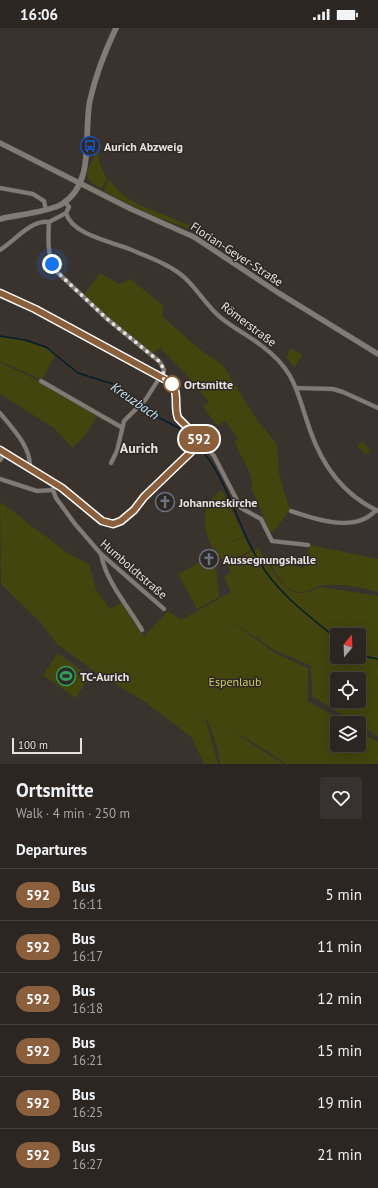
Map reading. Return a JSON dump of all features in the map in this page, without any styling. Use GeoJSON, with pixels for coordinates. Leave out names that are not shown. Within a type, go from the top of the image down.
{"type":"FeatureCollection","features":[{"type":"Feature","properties":{"kind":"main road"},"geometry":{"type":"LineString","coordinates":[[0,220],[56,207],[65,202],[74,193],[80,182],[85,164],[90,101],[100,62],[116,28]]}},
{"type":"Feature","properties":{"kind":"main road"},"geometry":{"type":"LineString","coordinates":[[0,293],[38,311],[172,384],[176,391],[178,418],[198,443],[144,497],[134,510],[121,521],[113,524],[102,521],[74,496],[54,487],[30,469],[3,452]]}},
{"type":"Feature","properties":{"kind":"street","name":"Florian-Geyer-Straße"},"geometry":{"type":"LineString","coordinates":[[0,143],[131,209],[194,237],[277,292],[378,354]]}},
{"type":"Feature","properties":{"kind":"street"},"geometry":{"type":"LineString","coordinates":[[0,188],[33,194],[44,201],[46,210]]}},
{"type":"Feature","properties":{"kind":"street"},"geometry":{"type":"LineString","coordinates":[[0,250],[34,225],[43,221],[50,222],[66,213],[69,207],[65,202]]}},
{"type":"Feature","properties":{"kind":"street","name":"Römerstraße"},"geometry":{"type":"LineString","coordinates":[[66,213],[72,224],[80,230],[130,249],[167,266],[185,278],[219,316],[275,357],[288,373],[296,388],[310,430],[322,459],[337,480],[351,493],[377,510]]}},
{"type":"Feature","properties":{"kind":"street"},"geometry":{"type":"LineString","coordinates":[[50,222],[49,248],[52,264],[56,271],[106,318],[160,362],[164,370],[161,377],[142,403],[124,421],[117,452],[111,463]]}},
{"type":"Feature","properties":{"kind":"street"},"geometry":{"type":"LineString","coordinates":[[41,381],[122,427]]}},
{"type":"Feature","properties":{"kind":"street"},"geometry":{"type":"LineString","coordinates":[[296,388],[338,390],[378,408]]}},
{"type":"Feature","properties":{"kind":"street"},"geometry":{"type":"LineString","coordinates":[[0,413],[26,448],[30,458],[30,469]]}},
{"type":"Feature","properties":{"kind":"street"},"geometry":{"type":"LineString","coordinates":[[198,443],[214,456],[241,508],[260,519],[272,541],[308,545]]}},
{"type":"Feature","properties":{"kind":"street"},"geometry":{"type":"LineString","coordinates":[[0,460],[3,452]]}},
{"type":"Feature","properties":{"kind":"street"},"geometry":{"type":"LineString","coordinates":[[0,479],[37,491],[54,487]]}},
{"type":"Feature","properties":{"kind":"street","name":"Humboldtstraße"},"geometry":{"type":"LineString","coordinates":[[54,487],[56,498],[75,524],[101,554],[164,609]]}},
{"type":"Feature","properties":{"kind":"street"},"geometry":{"type":"LineString","coordinates":[[292,510],[322,520],[344,522],[364,520],[377,510]]}},
{"type":"Feature","properties":{"kind":"street"},"geometry":{"type":"LineString","coordinates":[[101,554],[103,565],[111,581],[142,630]]}},
{"type":"Feature","properties":{"kind":"green space"},"geometry":{"type":"Polygon","coordinates":[[[95,140],[99,140],[99,159],[107,178],[102,189],[92,183],[87,177],[88,170],[94,157],[95,140]]]}},
{"type":"Feature","properties":{"kind":"green space"},"geometry":{"type":"Polygon","coordinates":[[[109,179],[121,193],[135,203],[189,225],[189,229],[146,213],[104,191],[109,179]]]}},
{"type":"Feature","properties":{"kind":"green space"},"geometry":{"type":"Polygon","coordinates":[[[100,273],[119,284],[130,279],[164,306],[162,316],[199,349],[222,364],[257,420],[277,444],[279,474],[290,510],[274,531],[270,532],[252,490],[251,477],[234,442],[238,439],[225,421],[218,426],[203,407],[209,402],[181,369],[160,348],[152,354],[107,317],[84,294],[100,273]]]}},
{"type":"Feature","properties":{"kind":"green space"},"geometry":{"type":"Polygon","coordinates":[[[0,337],[30,342],[56,354],[42,380],[0,361],[0,337]]]}},
{"type":"Feature","properties":{"kind":"green space"},"geometry":{"type":"Polygon","coordinates":[[[291,348],[303,355],[294,367],[286,357],[291,348]]]}},
{"type":"Feature","properties":{"kind":"green space"},"geometry":{"type":"Polygon","coordinates":[[[0,362],[41,382],[97,416],[86,435],[73,448],[54,428],[0,394],[0,362]]]}},
{"type":"Feature","properties":{"kind":"green space"},"geometry":{"type":"Polygon","coordinates":[[[362,441],[371,451],[366,455],[357,446],[362,441]]]}},
{"type":"Feature","properties":{"kind":"green space"},"geometry":{"type":"Polygon","coordinates":[[[222,490],[244,536],[223,546],[244,537],[251,550],[227,564],[215,552],[218,549],[215,551],[207,536],[205,527],[206,510],[209,502],[222,490]]]}},
{"type":"Feature","properties":{"kind":"green space","name":"Espenlaub"},"geometry":{"type":"Polygon","coordinates":[[[0,503],[69,554],[89,564],[96,589],[110,609],[123,602],[144,636],[168,611],[181,620],[231,592],[224,577],[231,572],[227,565],[258,548],[280,582],[293,592],[305,593],[322,587],[378,596],[378,737],[366,729],[366,716],[345,716],[332,708],[366,708],[366,672],[330,672],[330,707],[312,696],[311,666],[274,650],[230,620],[273,652],[308,668],[308,701],[334,716],[330,716],[330,752],[366,752],[366,735],[378,742],[378,764],[286,764],[256,744],[230,730],[284,764],[220,764],[217,747],[207,719],[205,718],[218,764],[204,764],[191,737],[145,702],[94,671],[56,643],[40,622],[1,584],[0,503]]]}},
{"type":"Feature","properties":{"kind":"green space"},"geometry":{"type":"Polygon","coordinates":[[[310,545],[378,559],[378,592],[339,585],[323,585],[305,592],[294,591],[289,588],[280,580],[271,565],[278,560],[303,568],[310,545]]]}},
{"type":"Feature","properties":{"kind":"green space"},"geometry":{"type":"Polygon","coordinates":[[[211,556],[217,574],[219,597],[197,609],[178,574],[211,556]]]}},
{"type":"Feature","properties":{"kind":"green space","name":"TC-Aurich"},"geometry":{"type":"Polygon","coordinates":[[[58,653],[90,677],[75,698],[43,675],[58,653]]]}},
{"type":"Feature","properties":{"kind":"waterway","name":"Kreuzbach"},"geometry":{"type":"LineString","coordinates":[[0,336],[25,340],[46,347],[78,373],[113,384],[144,410],[179,428],[195,443]]}},
{"type":"Feature","properties":{"kind":"waterway","name":"Kreuzbach"},"geometry":{"type":"LineString","coordinates":[[198,446],[209,459],[218,474],[248,541],[273,582],[290,600],[330,633]]}},
{"type":"Feature","properties":{"kind":"waterway","name":"Kreuzbach"},"geometry":{"type":"LineString","coordinates":[[366,656],[378,659]]}},
{"type":"Feature","properties":{"kind":"bus line","name":"592"},"geometry":{"type":"LineString","coordinates":[[0,293],[12,297],[60,322],[108,350],[168,381],[172,384],[176,393],[176,413],[180,422],[200,440],[196,447],[144,497],[134,510],[121,521],[113,524],[102,521],[74,496],[0,450]]}},
{"type":"Feature","properties":{"kind":"place","name":"Aurich Abzweig"},"geometry":{"type":"Point","coordinates":[90,146]}},
{"type":"Feature","properties":{"kind":"place","name":"Ortsmitte"},"geometry":{"type":"Point","coordinates":[172,384]}},
{"type":"Feature","properties":{"kind":"place","name":"Johanneskirche"},"geometry":{"type":"Point","coordinates":[165,502]}},
{"type":"Feature","properties":{"kind":"place","name":"Aussegnungshalle"},"geometry":{"type":"Point","coordinates":[209,559]}},
{"type":"Feature","properties":{"kind":"place","name":"TC-Aurich"},"geometry":{"type":"Point","coordinates":[66,676]}},
{"type":"Feature","properties":{"kind":"district","name":"Aurich"},"geometry":{"type":"Point","coordinates":[139,448]}},
{"type":"Feature","properties":{"kind":"route"},"geometry":{"type":"LineString","coordinates":[[52,264],[56,271],[106,318],[160,362],[164,370],[162,378],[172,384]]}}]}
